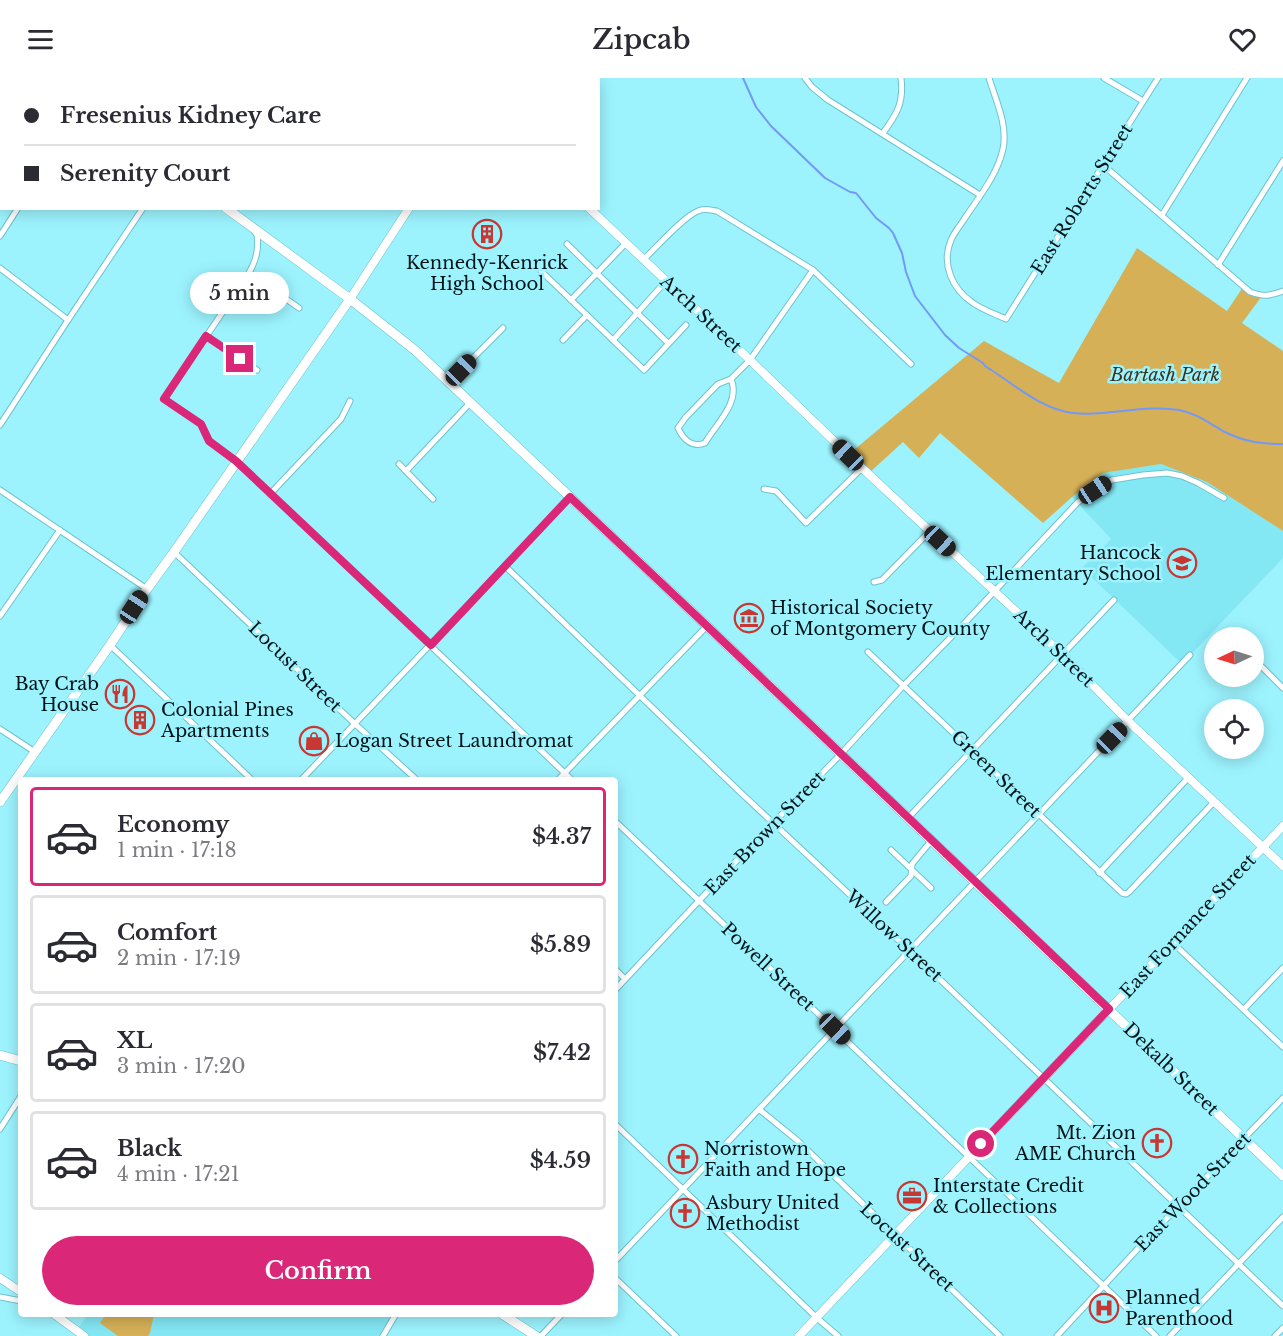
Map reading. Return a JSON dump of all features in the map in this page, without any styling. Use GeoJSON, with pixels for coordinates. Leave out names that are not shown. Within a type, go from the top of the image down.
{"type":"FeatureCollection","features":[{"type":"Feature","properties":{"kind":"highway","name":"Dekalb Street"},"geometry":{"type":"LineString","coordinates":[[229,210],[350,299],[416,351],[1283,1176]]}},
{"type":"Feature","properties":{"kind":"highway"},"geometry":{"type":"LineString","coordinates":[[0,802],[350,299]]}},
{"type":"Feature","properties":{"kind":"highway"},"geometry":{"type":"LineString","coordinates":[[0,1055],[18,1060]]}},
{"type":"Feature","properties":{"kind":"highway"},"geometry":{"type":"LineString","coordinates":[[507,1317],[536,1336]]}},
{"type":"Feature","properties":{"kind":"street"},"geometry":{"type":"LineString","coordinates":[[805,78],[828,100],[980,195],[998,166],[1005,134],[989,78]]}},
{"type":"Feature","properties":{"kind":"street"},"geometry":{"type":"LineString","coordinates":[[883,134],[901,104],[901,78]]}},
{"type":"Feature","properties":{"kind":"street"},"geometry":{"type":"LineString","coordinates":[[1104,78],[1143,100]]}},
{"type":"Feature","properties":{"kind":"street","name":"East Roberts Street"},"geometry":{"type":"LineString","coordinates":[[980,195],[951,239],[947,256],[949,269],[962,295],[974,304],[1006,319],[1158,78]]}},
{"type":"Feature","properties":{"kind":"street"},"geometry":{"type":"LineString","coordinates":[[1161,215],[1247,78]]}},
{"type":"Feature","properties":{"kind":"street"},"geometry":{"type":"LineString","coordinates":[[1218,265],[1283,161]]}},
{"type":"Feature","properties":{"kind":"street"},"geometry":{"type":"LineString","coordinates":[[1103,165],[1250,292],[1262,296],[1283,291]]}},
{"type":"Feature","properties":{"kind":"street"},"geometry":{"type":"LineString","coordinates":[[643,260],[689,216],[705,209],[717,211],[813,270],[911,364]]}},
{"type":"Feature","properties":{"kind":"street"},"geometry":{"type":"LineString","coordinates":[[0,236],[17,210]]}},
{"type":"Feature","properties":{"kind":"street"},"geometry":{"type":"LineString","coordinates":[[0,425],[142,210]]}},
{"type":"Feature","properties":{"kind":"street"},"geometry":{"type":"LineString","coordinates":[[350,299],[408,210]]}},
{"type":"Feature","properties":{"kind":"street","name":"Arch Street"},"geometry":{"type":"LineString","coordinates":[[591,210],[1283,866]]}},
{"type":"Feature","properties":{"kind":"street"},"geometry":{"type":"LineString","coordinates":[[246,222],[257,235],[258,244],[255,260],[249,273],[164,399],[201,424],[209,441],[236,461],[569,777]]}},
{"type":"Feature","properties":{"kind":"street"},"geometry":{"type":"LineString","coordinates":[[572,300],[626,243]]}},
{"type":"Feature","properties":{"kind":"street"},"geometry":{"type":"LineString","coordinates":[[567,244],[668,343]]}},
{"type":"Feature","properties":{"kind":"street"},"geometry":{"type":"LineString","coordinates":[[0,268],[68,320]]}},
{"type":"Feature","properties":{"kind":"street"},"geometry":{"type":"LineString","coordinates":[[731,379],[734,386],[732,401],[705,443],[699,445],[691,443],[682,436],[678,428],[718,384],[731,379],[750,360],[813,270]]}},
{"type":"Feature","properties":{"kind":"street"},"geometry":{"type":"LineString","coordinates":[[541,271],[644,370],[686,325]]}},
{"type":"Feature","properties":{"kind":"street"},"geometry":{"type":"LineString","coordinates":[[249,273],[299,308]]}},
{"type":"Feature","properties":{"kind":"street"},"geometry":{"type":"LineString","coordinates":[[613,340],[666,281]]}},
{"type":"Feature","properties":{"kind":"street"},"geometry":{"type":"LineString","coordinates":[[563,340],[587,315]]}},
{"type":"Feature","properties":{"kind":"street"},"geometry":{"type":"LineString","coordinates":[[448,382],[503,328]]}},
{"type":"Feature","properties":{"kind":"street"},"geometry":{"type":"LineString","coordinates":[[206,336],[257,370]]}},
{"type":"Feature","properties":{"kind":"street"},"geometry":{"type":"LineString","coordinates":[[270,494],[341,419],[350,401]]}},
{"type":"Feature","properties":{"kind":"street"},"geometry":{"type":"LineString","coordinates":[[406,471],[470,403]]}},
{"type":"Feature","properties":{"kind":"street"},"geometry":{"type":"LineString","coordinates":[[399,464],[433,499]]}},
{"type":"Feature","properties":{"kind":"street"},"geometry":{"type":"LineString","coordinates":[[764,489],[776,491],[806,523],[862,468]]}},
{"type":"Feature","properties":{"kind":"street","name":"East Brown Street"},"geometry":{"type":"LineString","coordinates":[[618,987],[1078,502],[1112,480],[1167,473],[1198,483],[1224,498]]}},
{"type":"Feature","properties":{"kind":"street"},"geometry":{"type":"LineString","coordinates":[[0,490],[147,588]]}},
{"type":"Feature","properties":{"kind":"street"},"geometry":{"type":"LineString","coordinates":[[304,777],[570,497]]}},
{"type":"Feature","properties":{"kind":"street"},"geometry":{"type":"LineString","coordinates":[[0,616],[60,530]]}},
{"type":"Feature","properties":{"kind":"street"},"geometry":{"type":"LineString","coordinates":[[874,582],[882,580],[930,531]]}},
{"type":"Feature","properties":{"kind":"street","name":"Locust Street"},"geometry":{"type":"LineString","coordinates":[[174,552],[414,777]]}},
{"type":"Feature","properties":{"kind":"street","name":"Willow Street"},"geometry":{"type":"LineString","coordinates":[[505,566],[1283,1306]]}},
{"type":"Feature","properties":{"kind":"street"},"geometry":{"type":"LineString","coordinates":[[908,818],[1114,600]]}},
{"type":"Feature","properties":{"kind":"street"},"geometry":{"type":"LineString","coordinates":[[561,777],[707,626]]}},
{"type":"Feature","properties":{"kind":"street"},"geometry":{"type":"LineString","coordinates":[[110,645],[249,777]]}},
{"type":"Feature","properties":{"kind":"street","name":"Green Street"},"geometry":{"type":"LineString","coordinates":[[868,652],[1122,893],[1129,892],[1214,802]]}},
{"type":"Feature","properties":{"kind":"street"},"geometry":{"type":"LineString","coordinates":[[618,1258],[1190,655]]}},
{"type":"Feature","properties":{"kind":"street"},"geometry":{"type":"LineString","coordinates":[[1264,669],[1283,688]]}},
{"type":"Feature","properties":{"kind":"street"},"geometry":{"type":"LineString","coordinates":[[0,729],[35,752]]}},
{"type":"Feature","properties":{"kind":"street"},"geometry":{"type":"LineString","coordinates":[[1100,873],[1188,778]]}},
{"type":"Feature","properties":{"kind":"street","name":"Powell Street"},"geometry":{"type":"LineString","coordinates":[[618,824],[1156,1336]]}},
{"type":"Feature","properties":{"kind":"street","name":"East Fornance Street"},"geometry":{"type":"LineString","coordinates":[[799,1336],[1283,826]]}},
{"type":"Feature","properties":{"kind":"street"},"geometry":{"type":"LineString","coordinates":[[886,902],[911,876],[912,864],[931,841]]}},
{"type":"Feature","properties":{"kind":"street"},"geometry":{"type":"LineString","coordinates":[[891,850],[931,888]]}},
{"type":"Feature","properties":{"kind":"street"},"geometry":{"type":"LineString","coordinates":[[1173,943],[1283,1047]]}},
{"type":"Feature","properties":{"kind":"street"},"geometry":{"type":"LineString","coordinates":[[1244,1010],[1283,968]]}},
{"type":"Feature","properties":{"kind":"street"},"geometry":{"type":"LineString","coordinates":[[618,972],[626,979]]}},
{"type":"Feature","properties":{"kind":"street","name":"East Wood Street"},"geometry":{"type":"LineString","coordinates":[[1057,1336],[1283,1098]]}},
{"type":"Feature","properties":{"kind":"street"},"geometry":{"type":"LineString","coordinates":[[0,1129],[18,1101]]}},
{"type":"Feature","properties":{"kind":"street","name":"Locust Street"},"geometry":{"type":"LineString","coordinates":[[760,1110],[798,1141],[1000,1336]]}},
{"type":"Feature","properties":{"kind":"street"},"geometry":{"type":"LineString","coordinates":[[618,1127],[838,1336]]}},
{"type":"Feature","properties":{"kind":"street"},"geometry":{"type":"LineString","coordinates":[[1170,1336],[1283,1217]]}},
{"type":"Feature","properties":{"kind":"street"},"geometry":{"type":"LineString","coordinates":[[0,1278],[18,1290]]}},
{"type":"Feature","properties":{"kind":"street"},"geometry":{"type":"LineString","coordinates":[[618,1281],[676,1336]]}},
{"type":"Feature","properties":{"kind":"street"},"geometry":{"type":"LineString","coordinates":[[0,1297],[18,1300]]}},
{"type":"Feature","properties":{"kind":"street"},"geometry":{"type":"LineString","coordinates":[[58,1317],[84,1336]]}},
{"type":"Feature","properties":{"kind":"street"},"geometry":{"type":"LineString","coordinates":[[383,1336],[394,1317]]}},
{"type":"Feature","properties":{"kind":"street"},"geometry":{"type":"LineString","coordinates":[[541,1336],[559,1317]]}},
{"type":"Feature","properties":{"kind":"street"},"geometry":{"type":"LineString","coordinates":[[1275,1336],[1283,1328]]}},
{"type":"Feature","properties":{"kind":"shaded area","name":"Hancock Elementary School"},"geometry":{"type":"Polygon","coordinates":[[[1161,464],[1207,482],[1283,531],[1283,558],[1217,627],[1204,627],[1204,641],[1182,664],[1082,568],[1111,539],[1072,497],[1103,473],[1161,464]]]}},
{"type":"Feature","properties":{"kind":"shaded area"},"geometry":{"type":"Polygon","coordinates":[[[86,1317],[394,1317],[383,1336],[84,1336],[77,1330],[86,1317]]]}},
{"type":"Feature","properties":{"kind":"green space","name":"Bartash Park"},"geometry":{"type":"Polygon","coordinates":[[[1137,248],[1227,311],[1243,287],[1262,296],[1242,323],[1283,351],[1283,531],[1207,482],[1161,464],[1103,473],[1043,523],[940,433],[919,458],[903,442],[868,474],[848,455],[984,341],[1059,383],[1137,248]]]}},
{"type":"Feature","properties":{"kind":"green space"},"geometry":{"type":"Polygon","coordinates":[[[104,1317],[153,1317],[148,1336],[118,1336],[100,1323],[104,1317]]]}},
{"type":"Feature","properties":{"kind":"waterway"},"geometry":{"type":"LineString","coordinates":[[743,78],[756,107],[771,126],[825,178],[856,193],[876,218],[893,233],[902,253],[915,296],[945,335],[959,348],[1015,387],[1061,411],[1086,414],[1153,408],[1179,410],[1197,416],[1239,438],[1260,443],[1283,444]]}},
{"type":"Feature","properties":{"kind":"place","name":"Kennedy-Kenrick High School"},"geometry":{"type":"Point","coordinates":[487,234]}},
{"type":"Feature","properties":{"kind":"place","name":"Hancock Elementary School"},"geometry":{"type":"Point","coordinates":[1182,563]}},
{"type":"Feature","properties":{"kind":"place","name":"Historical Society of Montgomery County"},"geometry":{"type":"Point","coordinates":[749,618]}},
{"type":"Feature","properties":{"kind":"place","name":"Bay Crab House"},"geometry":{"type":"Point","coordinates":[120,694]}},
{"type":"Feature","properties":{"kind":"place","name":"Colonial Pines Apartments"},"geometry":{"type":"Point","coordinates":[140,720]}},
{"type":"Feature","properties":{"kind":"place","name":"Logan Street Laundromat"},"geometry":{"type":"Point","coordinates":[314,741]}},
{"type":"Feature","properties":{"kind":"place","name":"Mt. Zion AME Church"},"geometry":{"type":"Point","coordinates":[1157,1143]}},
{"type":"Feature","properties":{"kind":"place","name":"Norristown Faith and Hope"},"geometry":{"type":"Point","coordinates":[683,1159]}},
{"type":"Feature","properties":{"kind":"place","name":"Interstate Credit & Collections"},"geometry":{"type":"Point","coordinates":[912,1196]}},
{"type":"Feature","properties":{"kind":"place","name":"Asbury United Methodist"},"geometry":{"type":"Point","coordinates":[685,1213]}},
{"type":"Feature","properties":{"kind":"place","name":"Planned Parenthood"},"geometry":{"type":"Point","coordinates":[1104,1308]}},
{"type":"Feature","properties":{"kind":"route"},"geometry":{"type":"LineString","coordinates":[[240,359],[206,336],[164,399],[201,424],[209,441],[236,461],[431,645],[570,497],[1109,1009],[981,1144]]}}]}
